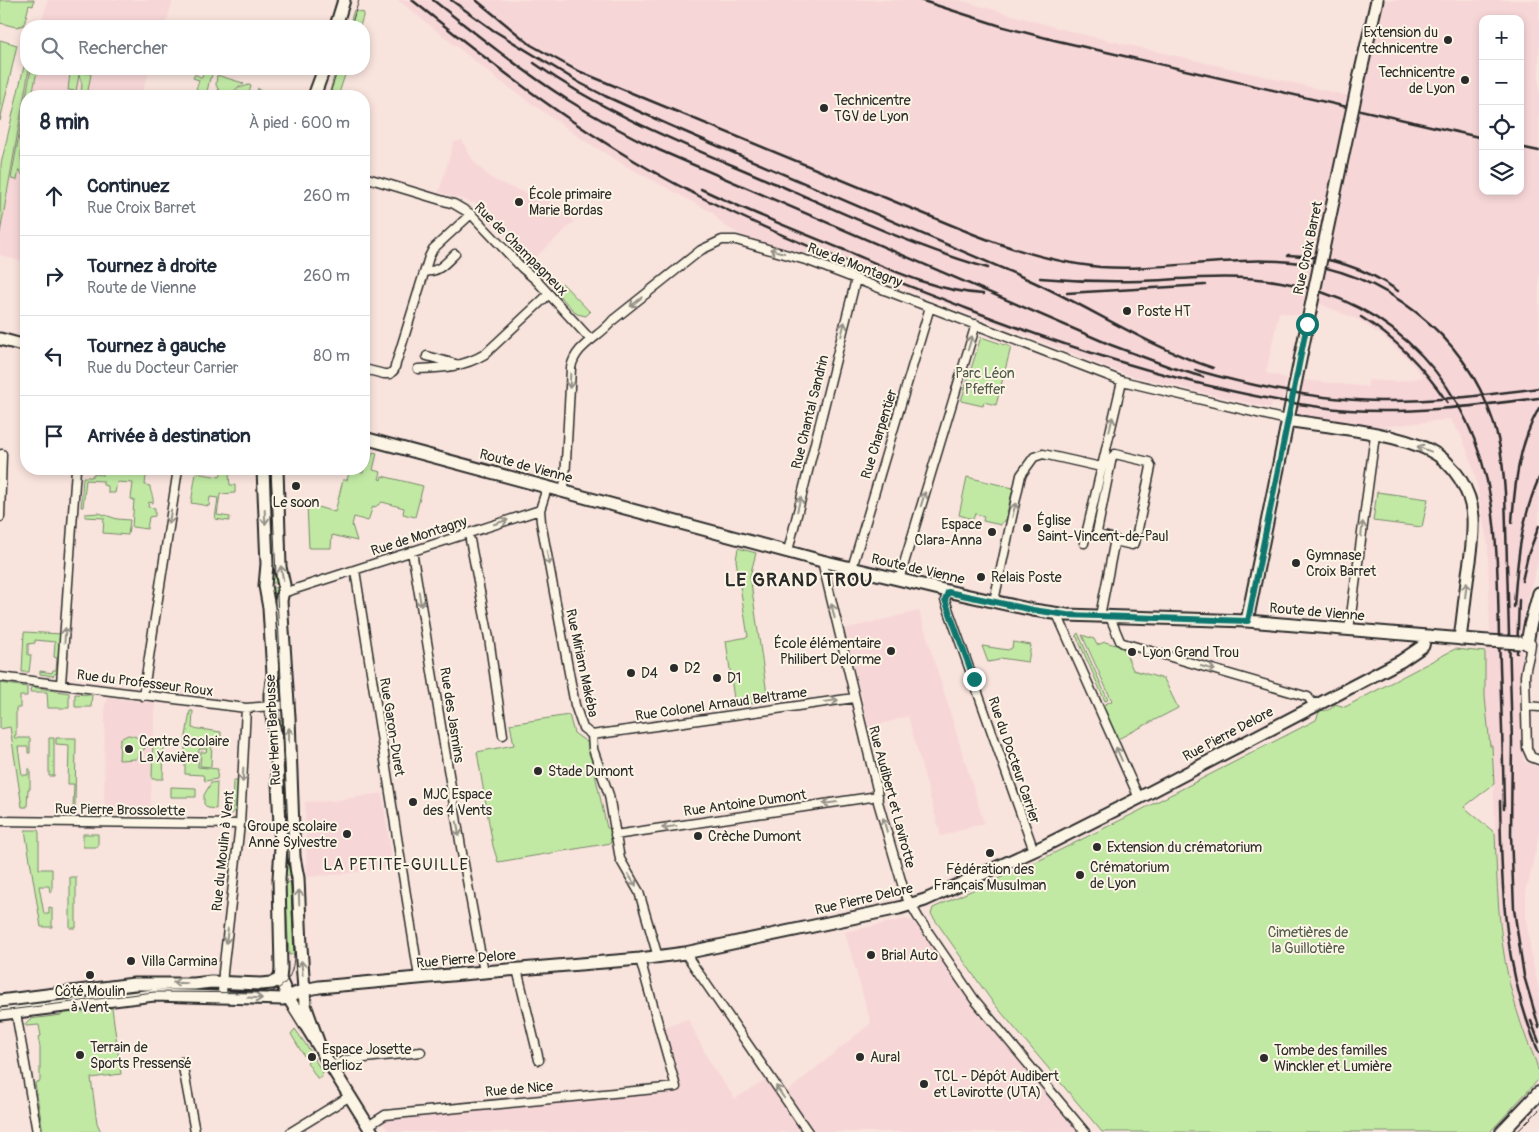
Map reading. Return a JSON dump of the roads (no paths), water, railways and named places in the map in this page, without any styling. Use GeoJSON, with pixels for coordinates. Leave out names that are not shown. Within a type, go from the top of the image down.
{"type":"FeatureCollection","features":[{"type":"Feature","properties":{"kind":"main road"},"geometry":{"type":"LineString","coordinates":[[1502,1132],[1537,1096]]}},
{"type":"Feature","properties":{"kind":"street"},"geometry":{"type":"LineString","coordinates":[[338,20],[344,0]]}},
{"type":"Feature","properties":{"kind":"street","name":"Rue Croix Barret"},"geometry":{"type":"LineString","coordinates":[[1248,621],[1287,420],[1377,0]]}},
{"type":"Feature","properties":{"kind":"street"},"geometry":{"type":"LineString","coordinates":[[318,90],[322,75]]}},
{"type":"Feature","properties":{"kind":"street","name":"Rue de Champagneux"},"geometry":{"type":"LineString","coordinates":[[370,178],[454,204],[471,214],[591,340]]}},
{"type":"Feature","properties":{"kind":"street"},"geometry":{"type":"LineString","coordinates":[[370,370],[390,374],[394,370],[429,257],[433,249],[471,214]]}},
{"type":"Feature","properties":{"kind":"street","name":"Rue de Montagny"},"geometry":{"type":"LineString","coordinates":[[563,492],[571,368],[574,358],[579,351],[608,327],[613,320],[701,250],[722,240],[748,242],[856,278],[1122,381],[1287,420]]}},
{"type":"Feature","properties":{"kind":"street"},"geometry":{"type":"LineString","coordinates":[[425,273],[438,270],[455,254]]}},
{"type":"Feature","properties":{"kind":"street","name":"Rue Chantal Sandrin"},"geometry":{"type":"LineString","coordinates":[[788,551],[856,278]]}},
{"type":"Feature","properties":{"kind":"street"},"geometry":{"type":"LineString","coordinates":[[418,369],[446,368],[460,365],[485,354],[549,294]]}},
{"type":"Feature","properties":{"kind":"street","name":"Rue Charpentier"},"geometry":{"type":"LineString","coordinates":[[852,568],[930,307]]}},
{"type":"Feature","properties":{"kind":"street"},"geometry":{"type":"LineString","coordinates":[[899,580],[976,324]]}},
{"type":"Feature","properties":{"kind":"street"},"geometry":{"type":"LineString","coordinates":[[0,339],[20,344]]}},
{"type":"Feature","properties":{"kind":"street"},"geometry":{"type":"LineString","coordinates":[[427,356],[460,365]]}},
{"type":"Feature","properties":{"kind":"street"},"geometry":{"type":"LineString","coordinates":[[1084,543],[1122,381]]}},
{"type":"Feature","properties":{"kind":"street"},"geometry":{"type":"LineString","coordinates":[[1287,420],[1400,440],[1429,450],[1450,466],[1458,476],[1466,490],[1471,507],[1473,530],[1460,639]]}},
{"type":"Feature","properties":{"kind":"street"},"geometry":{"type":"LineString","coordinates":[[1349,630],[1375,435]]}},
{"type":"Feature","properties":{"kind":"street","name":"Route de Vienne"},"geometry":{"type":"LineString","coordinates":[[370,440],[822,561],[948,592],[1057,614],[1248,621],[1529,644]]}},
{"type":"Feature","properties":{"kind":"street"},"geometry":{"type":"LineString","coordinates":[[0,517],[2,454]]}},
{"type":"Feature","properties":{"kind":"street"},"geometry":{"type":"LineString","coordinates":[[994,602],[1021,475],[1034,456],[1043,454],[1101,467]]}},
{"type":"Feature","properties":{"kind":"street"},"geometry":{"type":"LineString","coordinates":[[1116,454],[1149,462],[1151,467],[1135,543],[1115,541],[1115,539],[1100,535],[1097,532],[1112,457],[1116,454]]}},
{"type":"Feature","properties":{"kind":"street"},"geometry":{"type":"LineString","coordinates":[[61,684],[76,475]]}},
{"type":"Feature","properties":{"kind":"street"},"geometry":{"type":"LineString","coordinates":[[142,696],[177,475]]}},
{"type":"Feature","properties":{"kind":"street","name":"Rue Henri Barbusse"},"geometry":{"type":"LineString","coordinates":[[263,475],[268,564],[265,586],[269,608],[273,674],[270,706],[276,738],[281,847],[279,879],[280,979]]}},
{"type":"Feature","properties":{"kind":"street","name":"Rue Henri Barbusse"},"geometry":{"type":"LineString","coordinates":[[277,475],[278,531],[283,593],[281,601],[288,705],[294,856],[298,878],[305,1005],[320,1047]]}},
{"type":"Feature","properties":{"kind":"street"},"geometry":{"type":"LineString","coordinates":[[540,510],[547,488]]}},
{"type":"Feature","properties":{"kind":"street","name":"Rue de Montagny"},"geometry":{"type":"LineString","coordinates":[[283,593],[540,510]]}},
{"type":"Feature","properties":{"kind":"street","name":"Rue Miriam Makéba"},"geometry":{"type":"LineString","coordinates":[[540,510],[575,705],[583,728],[592,735],[594,748],[609,795],[620,859],[639,892],[658,957]]}},
{"type":"Feature","properties":{"kind":"street"},"geometry":{"type":"LineString","coordinates":[[470,540],[489,638],[503,735]]}},
{"type":"Feature","properties":{"kind":"street"},"geometry":{"type":"LineString","coordinates":[[1115,541],[1105,616],[1120,641],[1308,697],[1313,704],[1322,702]]}},
{"type":"Feature","properties":{"kind":"street","name":"Rue des Jasmins"},"geometry":{"type":"LineString","coordinates":[[412,551],[462,853],[484,972]]}},
{"type":"Feature","properties":{"kind":"street","name":"Rue Audibert et Lavirotte"},"geometry":{"type":"LineString","coordinates":[[822,561],[878,802],[905,894],[932,938],[974,999],[1085,1132]]}},
{"type":"Feature","properties":{"kind":"street","name":"Rue Garon-Duret"},"geometry":{"type":"LineString","coordinates":[[355,570],[419,978]]}},
{"type":"Feature","properties":{"kind":"street","name":"Rue du Docteur Carrier"},"geometry":{"type":"LineString","coordinates":[[948,592],[945,600],[1034,851]]}},
{"type":"Feature","properties":{"kind":"street"},"geometry":{"type":"LineString","coordinates":[[1539,593],[1528,633],[1530,655],[1526,664],[1527,748],[1531,757],[1539,760]]}},
{"type":"Feature","properties":{"kind":"street"},"geometry":{"type":"LineString","coordinates":[[1057,614],[1139,798]]}},
{"type":"Feature","properties":{"kind":"street","name":"Rue Pierre Delore"},"geometry":{"type":"LineString","coordinates":[[304,990],[484,972],[640,960],[684,953],[881,912],[925,900],[1034,851],[1401,661],[1423,646],[1425,636]]}},
{"type":"Feature","properties":{"kind":"street","name":"Rue du Professeur Roux"},"geometry":{"type":"LineString","coordinates":[[0,677],[246,708],[288,705]]}},
{"type":"Feature","properties":{"kind":"street","name":"Rue Colonel Arnaud Beltrame"},"geometry":{"type":"LineString","coordinates":[[592,735],[854,698]]}},
{"type":"Feature","properties":{"kind":"street"},"geometry":{"type":"LineString","coordinates":[[1527,706],[1539,707]]}},
{"type":"Feature","properties":{"kind":"street","name":"Rue du Moulin à Vent"},"geometry":{"type":"LineString","coordinates":[[222,996],[240,824],[246,708]]}},
{"type":"Feature","properties":{"kind":"street","name":"Rue Antoine Dumont"},"geometry":{"type":"LineString","coordinates":[[615,835],[878,796]]}},
{"type":"Feature","properties":{"kind":"street","name":"Rue Pierre Brossolette"},"geometry":{"type":"LineString","coordinates":[[0,821],[240,824]]}},
{"type":"Feature","properties":{"kind":"street"},"geometry":{"type":"LineString","coordinates":[[684,953],[808,1132]]}},
{"type":"Feature","properties":{"kind":"street","name":"Rue de Nice"},"geometry":{"type":"LineString","coordinates":[[370,1129],[384,1115],[676,1087],[640,960]]}},
{"type":"Feature","properties":{"kind":"street"},"geometry":{"type":"LineString","coordinates":[[517,970],[539,1060]]}},
{"type":"Feature","properties":{"kind":"street"},"geometry":{"type":"LineString","coordinates":[[280,979],[304,990]]}},
{"type":"Feature","properties":{"kind":"street"},"geometry":{"type":"LineString","coordinates":[[0,1001],[26,996],[44,997],[134,984],[222,982],[261,984],[272,983],[280,979]]}},
{"type":"Feature","properties":{"kind":"street"},"geometry":{"type":"LineString","coordinates":[[280,979],[288,997],[370,1129]]}},
{"type":"Feature","properties":{"kind":"street"},"geometry":{"type":"LineString","coordinates":[[0,1014],[154,995],[222,996],[260,999],[288,997],[304,990]]}},
{"type":"Feature","properties":{"kind":"street"},"geometry":{"type":"LineString","coordinates":[[14,999],[37,1132]]}},
{"type":"Feature","properties":{"kind":"street"},"geometry":{"type":"LineString","coordinates":[[332,1066],[346,1060],[421,1052]]}},
{"type":"Feature","properties":{"kind":"street"},"geometry":{"type":"LineString","coordinates":[[182,1062],[194,1132]]}},
{"type":"Feature","properties":{"kind":"street"},"geometry":{"type":"LineString","coordinates":[[291,1132],[350,1096]]}},
{"type":"Feature","properties":{"kind":"tram line"},"geometry":{"type":"LineString","coordinates":[[353,20],[359,0]]}},
{"type":"Feature","properties":{"kind":"tram line"},"geometry":{"type":"LineString","coordinates":[[331,90],[336,75]]}},
{"type":"Feature","properties":{"kind":"tram line"},"geometry":{"type":"LineString","coordinates":[[0,1011],[154,992],[268,993],[280,987],[288,978],[293,966],[294,953],[271,475]]}},
{"type":"Feature","properties":{"kind":"tram line"},"geometry":{"type":"LineString","coordinates":[[1517,1132],[1539,1110]]}},
{"type":"Feature","properties":{"kind":"railway"},"geometry":{"type":"LineString","coordinates":[[412,0],[497,67],[556,110],[647,168],[686,189],[725,209],[845,261],[1032,333],[1128,364],[1194,382],[1257,397],[1318,407],[1396,411],[1468,406],[1539,398]]}},
{"type":"Feature","properties":{"kind":"railway"},"geometry":{"type":"LineString","coordinates":[[433,0],[533,77],[624,133],[659,150],[1111,345],[1203,377]]}},
{"type":"Feature","properties":{"kind":"railway"},"geometry":{"type":"LineString","coordinates":[[451,0],[493,30],[605,96],[1027,279],[1142,338],[1213,368]]}},
{"type":"Feature","properties":{"kind":"railway"},"geometry":{"type":"LineString","coordinates":[[476,0],[531,45],[576,70],[973,234],[1004,245],[1051,259],[1100,267],[1124,268],[1268,261],[1292,262],[1326,268],[1358,278],[1388,293],[1416,312],[1441,335],[1463,361],[1480,390],[1493,421],[1501,456],[1505,492],[1512,741],[1511,834],[1514,909],[1524,976],[1539,1027]]}},
{"type":"Feature","properties":{"kind":"railway"},"geometry":{"type":"LineString","coordinates":[[920,0],[1004,27],[1054,40],[1479,137]]}},
{"type":"Feature","properties":{"kind":"railway"},"geometry":{"type":"LineString","coordinates":[[534,63],[591,99],[681,143],[906,240],[988,268]]}},
{"type":"Feature","properties":{"kind":"railway"},"geometry":{"type":"LineString","coordinates":[[1524,148],[1539,151]]}},
{"type":"Feature","properties":{"kind":"railway"},"geometry":{"type":"LineString","coordinates":[[701,189],[911,278],[946,288],[983,294]]}},
{"type":"Feature","properties":{"kind":"railway"},"geometry":{"type":"LineString","coordinates":[[1288,255],[1317,258],[1346,265],[1373,276],[1398,291]]}},
{"type":"Feature","properties":{"kind":"railway"},"geometry":{"type":"LineString","coordinates":[[1040,278],[1078,281],[1246,278],[1281,282],[1323,292],[1360,309],[1393,330],[1422,356],[1447,387],[1466,422],[1481,460],[1491,501],[1497,569],[1504,809]]}},
{"type":"Feature","properties":{"kind":"railway"},"geometry":{"type":"LineString","coordinates":[[1067,293],[1205,285]]}},
{"type":"Feature","properties":{"kind":"railway"},"geometry":{"type":"LineString","coordinates":[[1361,317],[1409,355],[1429,377],[1447,402]]}},
{"type":"Feature","properties":{"kind":"railway"},"geometry":{"type":"LineString","coordinates":[[1195,370],[1286,392],[1356,400],[1399,401],[1439,399],[1539,388]]}},
{"type":"Feature","properties":{"kind":"railway"},"geometry":{"type":"LineString","coordinates":[[1512,522],[1522,449],[1539,408]]}},
{"type":"Feature","properties":{"kind":"railway"},"geometry":{"type":"LineString","coordinates":[[1514,607],[1518,557],[1524,525],[1539,478]]}},
{"type":"Feature","properties":{"kind":"railway"},"geometry":{"type":"LineString","coordinates":[[1522,581],[1528,555],[1539,526]]}},
{"type":"Feature","properties":{"kind":"railway"},"geometry":{"type":"LineString","coordinates":[[1517,653],[1519,600]]}},
{"type":"Feature","properties":{"kind":"railway"},"geometry":{"type":"LineString","coordinates":[[1500,801],[1504,898],[1511,959],[1527,1021],[1539,1053]]}},
{"type":"Feature","properties":{"kind":"railway"},"geometry":{"type":"LineString","coordinates":[[1531,1021],[1539,1042]]}},
{"type":"Feature","properties":{"kind":"place","name":"Extension du technicentre"},"geometry":{"type":"Point","coordinates":[1448,40]}},
{"type":"Feature","properties":{"kind":"place","name":"Technicentre de Lyon"},"geometry":{"type":"Point","coordinates":[1465,80]}},
{"type":"Feature","properties":{"kind":"place","name":"Technicentre TGV de Lyon"},"geometry":{"type":"Point","coordinates":[824,108]}},
{"type":"Feature","properties":{"kind":"place","name":"École primaire Marie Bordas"},"geometry":{"type":"Point","coordinates":[519,202]}},
{"type":"Feature","properties":{"kind":"place","name":"Poste HT"},"geometry":{"type":"Point","coordinates":[1127,311]}},
{"type":"Feature","properties":{"kind":"place","name":"Le soon"},"geometry":{"type":"Point","coordinates":[296,486]}},
{"type":"Feature","properties":{"kind":"place","name":"Église Saint-Vincent-de-Paul"},"geometry":{"type":"Point","coordinates":[1027,528]}},
{"type":"Feature","properties":{"kind":"place","name":"Espace Clara-Anna"},"geometry":{"type":"Point","coordinates":[992,532]}},
{"type":"Feature","properties":{"kind":"place","name":"Gymnase Croix Barret"},"geometry":{"type":"Point","coordinates":[1296,563]}},
{"type":"Feature","properties":{"kind":"place","name":"Relais Poste"},"geometry":{"type":"Point","coordinates":[981,577]}},
{"type":"Feature","properties":{"kind":"place","name":"École élémentaire Philibert Delorme"},"geometry":{"type":"Point","coordinates":[891,651]}},
{"type":"Feature","properties":{"kind":"place","name":"Lyon Grand Trou"},"geometry":{"type":"Point","coordinates":[1132,652]}},
{"type":"Feature","properties":{"kind":"place","name":"D2"},"geometry":{"type":"Point","coordinates":[674,668]}},
{"type":"Feature","properties":{"kind":"place","name":"D4"},"geometry":{"type":"Point","coordinates":[631,673]}},
{"type":"Feature","properties":{"kind":"place","name":"D1"},"geometry":{"type":"Point","coordinates":[717,678]}},
{"type":"Feature","properties":{"kind":"place","name":"Centre Scolaire La Xavière"},"geometry":{"type":"Point","coordinates":[129,749]}},
{"type":"Feature","properties":{"kind":"place","name":"Stade Dumont"},"geometry":{"type":"Point","coordinates":[538,771]}},
{"type":"Feature","properties":{"kind":"place","name":"MJC Espace des 4 Vents"},"geometry":{"type":"Point","coordinates":[413,802]}},
{"type":"Feature","properties":{"kind":"place","name":"Groupe scolaire Anne Sylvestre"},"geometry":{"type":"Point","coordinates":[347,834]}},
{"type":"Feature","properties":{"kind":"place","name":"Crèche Dumont"},"geometry":{"type":"Point","coordinates":[698,836]}},
{"type":"Feature","properties":{"kind":"place","name":"Extension du crématorium"},"geometry":{"type":"Point","coordinates":[1097,847]}},
{"type":"Feature","properties":{"kind":"place","name":"Fédération des Français Musulman"},"geometry":{"type":"Point","coordinates":[990,853]}},
{"type":"Feature","properties":{"kind":"place","name":"Crématorium de Lyon"},"geometry":{"type":"Point","coordinates":[1080,875]}},
{"type":"Feature","properties":{"kind":"place","name":"Brial Auto"},"geometry":{"type":"Point","coordinates":[871,955]}},
{"type":"Feature","properties":{"kind":"place","name":"Villa Carmina"},"geometry":{"type":"Point","coordinates":[131,961]}},
{"type":"Feature","properties":{"kind":"place","name":"Côté Moulin à Vent"},"geometry":{"type":"Point","coordinates":[90,975]}},
{"type":"Feature","properties":{"kind":"place","name":"Terrain de Sports Pressensé"},"geometry":{"type":"Point","coordinates":[80,1055]}},
{"type":"Feature","properties":{"kind":"place","name":"Espace Josette Berlioz"},"geometry":{"type":"Point","coordinates":[312,1057]}},
{"type":"Feature","properties":{"kind":"place","name":"Aural"},"geometry":{"type":"Point","coordinates":[860,1057]}},
{"type":"Feature","properties":{"kind":"place","name":"Tombe des familles Winckler et Lumière"},"geometry":{"type":"Point","coordinates":[1264,1058]}},
{"type":"Feature","properties":{"kind":"place","name":"TCL - Dépôt Audibert et Lavirotte (UTA)"},"geometry":{"type":"Point","coordinates":[924,1084]}},
{"type":"Feature","properties":{"kind":"district","name":"LE GRAND TROU"},"geometry":{"type":"Point","coordinates":[799,580]}},
{"type":"Feature","properties":{"kind":"district","name":"LA PETITE-GUILLE"},"geometry":{"type":"Point","coordinates":[396,865]}},
{"type":"Feature","properties":{"kind":"park label","name":"Parc Léon Pfeffer"},"geometry":{"type":"Point","coordinates":[985,382]}},
{"type":"Feature","properties":{"kind":"park label","name":"Cimetières de la Guillotière"},"geometry":{"type":"Point","coordinates":[1308,940]}}]}
